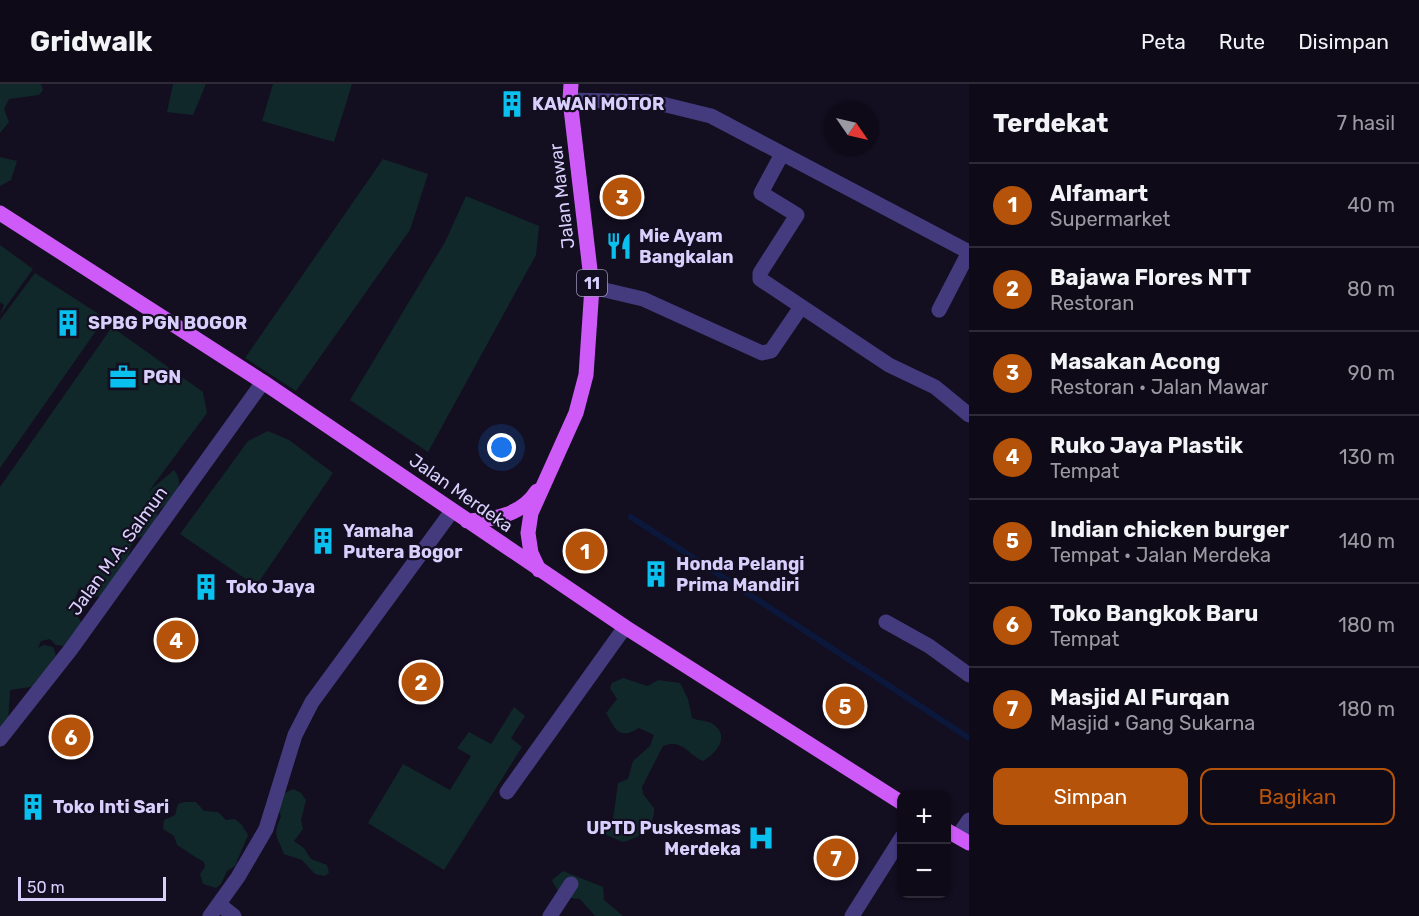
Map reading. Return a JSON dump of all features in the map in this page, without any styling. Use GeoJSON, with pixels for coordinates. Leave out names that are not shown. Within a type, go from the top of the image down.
{"type":"FeatureCollection","features":[{"type":"Feature","properties":{"kind":"main road","name":"Jalan Mawar"},"geometry":{"type":"LineString","coordinates":[[547,476],[576,413],[586,375],[592,287],[570,100],[571,84]]}},
{"type":"Feature","properties":{"kind":"main road","name":"Jalan Merdeka"},"geometry":{"type":"LineString","coordinates":[[0,213],[263,382],[625,627],[897,800]]}},
{"type":"Feature","properties":{"kind":"main road","name":"11"},"geometry":{"type":"LineString","coordinates":[[467,521],[492,520],[515,511],[534,496],[547,476]]}},
{"type":"Feature","properties":{"kind":"main road"},"geometry":{"type":"LineString","coordinates":[[540,571],[531,553],[528,533],[531,513],[547,476]]}},
{"type":"Feature","properties":{"kind":"street"},"geometry":{"type":"LineString","coordinates":[[570,100],[654,102],[695,111],[734,127],[969,252],[939,310]]}},
{"type":"Feature","properties":{"kind":"street"},"geometry":{"type":"LineString","coordinates":[[782,154],[760,194],[797,215],[760,276],[765,283],[889,365],[935,387],[969,415]]}},
{"type":"Feature","properties":{"kind":"street"},"geometry":{"type":"LineString","coordinates":[[592,287],[643,299],[762,353],[771,351],[801,307]]}},
{"type":"Feature","properties":{"kind":"street","name":"Jalan M.A. Salmun"},"geometry":{"type":"LineString","coordinates":[[0,739],[71,649],[263,382]]}},
{"type":"Feature","properties":{"kind":"street"},"geometry":{"type":"LineString","coordinates":[[234,916],[214,910],[238,878],[266,829],[294,735],[312,702],[452,511]]}},
{"type":"Feature","properties":{"kind":"street"},"geometry":{"type":"LineString","coordinates":[[886,622],[928,646],[969,675]]}},
{"type":"Feature","properties":{"kind":"street"},"geometry":{"type":"LineString","coordinates":[[507,792],[625,627]]}},
{"type":"Feature","properties":{"kind":"street"},"geometry":{"type":"LineString","coordinates":[[958,836],[969,820]]}},
{"type":"Feature","properties":{"kind":"street"},"geometry":{"type":"LineString","coordinates":[[852,916],[898,844]]}},
{"type":"Feature","properties":{"kind":"street"},"geometry":{"type":"LineString","coordinates":[[550,916],[571,884]]}},
{"type":"Feature","properties":{"kind":"green space"},"geometry":{"type":"Polygon","coordinates":[[[0,84],[41,84],[43,90],[39,95],[9,99],[4,109],[9,122],[0,133],[0,84]]]}},
{"type":"Feature","properties":{"kind":"green space"},"geometry":{"type":"Polygon","coordinates":[[[173,84],[206,84],[193,115],[167,112],[173,84]]]}},
{"type":"Feature","properties":{"kind":"green space"},"geometry":{"type":"Polygon","coordinates":[[[273,84],[352,84],[334,142],[262,121],[273,84]]]}},
{"type":"Feature","properties":{"kind":"green space"},"geometry":{"type":"Polygon","coordinates":[[[0,157],[17,161],[11,180],[0,186],[0,157]]]}},
{"type":"Feature","properties":{"kind":"green space"},"geometry":{"type":"Polygon","coordinates":[[[383,159],[428,174],[410,230],[296,391],[245,358],[383,159]]]}},
{"type":"Feature","properties":{"kind":"green space"},"geometry":{"type":"Polygon","coordinates":[[[466,196],[539,226],[536,255],[428,452],[350,400],[445,242],[466,196]]]}},
{"type":"Feature","properties":{"kind":"green space"},"geometry":{"type":"Polygon","coordinates":[[[0,245],[33,269],[0,315],[4,305],[0,302],[0,245]]]}},
{"type":"Feature","properties":{"kind":"green space"},"geometry":{"type":"Polygon","coordinates":[[[35,273],[105,318],[0,468],[0,320],[35,273]]]}},
{"type":"Feature","properties":{"kind":"green space"},"geometry":{"type":"Polygon","coordinates":[[[112,327],[203,392],[207,413],[149,491],[174,470],[178,476],[176,493],[157,512],[158,522],[148,536],[131,541],[129,555],[122,570],[104,596],[94,597],[88,591],[79,589],[72,606],[84,627],[66,646],[56,645],[50,639],[41,641],[38,648],[44,645],[53,647],[56,655],[37,686],[10,690],[8,724],[0,733],[0,487],[112,327]]]}},
{"type":"Feature","properties":{"kind":"green space"},"geometry":{"type":"Polygon","coordinates":[[[268,431],[289,440],[333,473],[256,586],[180,534],[248,441],[268,431]]]}},
{"type":"Feature","properties":{"kind":"green space"},"geometry":{"type":"Polygon","coordinates":[[[623,678],[648,686],[658,680],[680,683],[688,699],[692,718],[717,727],[721,738],[717,748],[703,761],[676,744],[663,746],[642,787],[643,794],[654,808],[652,821],[641,834],[623,842],[604,834],[604,827],[613,819],[618,783],[628,779],[633,761],[650,746],[654,735],[639,728],[632,732],[622,733],[615,728],[606,713],[617,699],[610,688],[612,683],[623,678]]]}},
{"type":"Feature","properties":{"kind":"green space"},"geometry":{"type":"Polygon","coordinates":[[[514,707],[525,716],[511,738],[522,747],[444,870],[368,823],[403,764],[450,790],[471,756],[457,748],[469,732],[491,744],[514,707]]]}},
{"type":"Feature","properties":{"kind":"green space"},"geometry":{"type":"Polygon","coordinates":[[[293,789],[301,793],[306,800],[301,820],[303,829],[294,841],[304,848],[311,859],[327,865],[329,873],[325,876],[315,874],[302,860],[284,854],[277,838],[276,832],[281,816],[277,807],[281,795],[293,789]]]}},
{"type":"Feature","properties":{"kind":"green space"},"geometry":{"type":"Polygon","coordinates":[[[196,802],[204,811],[218,812],[226,820],[235,819],[248,835],[235,866],[227,871],[221,884],[216,888],[203,884],[200,874],[205,867],[204,862],[177,845],[174,836],[163,829],[164,820],[175,815],[178,804],[196,802]]]}},
{"type":"Feature","properties":{"kind":"green space"},"geometry":{"type":"Polygon","coordinates":[[[563,871],[603,887],[604,900],[623,916],[595,916],[580,899],[570,898],[563,894],[552,880],[563,871]]]}},
{"type":"Feature","properties":{"kind":"waterway"},"geometry":{"type":"LineString","coordinates":[[631,517],[969,738]]}},
{"type":"Feature","properties":{"kind":"place","name":"KAWAN MOTOR"},"geometry":{"type":"Point","coordinates":[512,104]}},
{"type":"Feature","properties":{"kind":"place","name":"Masakan Acong"},"geometry":{"type":"Point","coordinates":[622,197]}},
{"type":"Feature","properties":{"kind":"place","name":"Mie Ayam Bangkalan"},"geometry":{"type":"Point","coordinates":[619,246]}},
{"type":"Feature","properties":{"kind":"place","name":"SPBG PGN BOGOR"},"geometry":{"type":"Point","coordinates":[68,323]}},
{"type":"Feature","properties":{"kind":"place","name":"PGN"},"geometry":{"type":"Point","coordinates":[123,377]}},
{"type":"Feature","properties":{"kind":"place","name":"Yamaha Putera Bogor"},"geometry":{"type":"Point","coordinates":[323,541]}},
{"type":"Feature","properties":{"kind":"place","name":"Alfamart"},"geometry":{"type":"Point","coordinates":[585,551]}},
{"type":"Feature","properties":{"kind":"place","name":"Honda Pelangi Prima Mandiri"},"geometry":{"type":"Point","coordinates":[656,574]}},
{"type":"Feature","properties":{"kind":"place","name":"Toko Jaya"},"geometry":{"type":"Point","coordinates":[206,587]}},
{"type":"Feature","properties":{"kind":"place","name":"Ruko Jaya Plastik"},"geometry":{"type":"Point","coordinates":[176,640]}},
{"type":"Feature","properties":{"kind":"place","name":"Bajawa Flores NTT"},"geometry":{"type":"Point","coordinates":[421,682]}},
{"type":"Feature","properties":{"kind":"place","name":"Indian chicken burger"},"geometry":{"type":"Point","coordinates":[845,706]}},
{"type":"Feature","properties":{"kind":"place","name":"Toko Bangkok Baru"},"geometry":{"type":"Point","coordinates":[71,737]}},
{"type":"Feature","properties":{"kind":"place","name":"Toko Inti Sari"},"geometry":{"type":"Point","coordinates":[33,807]}},
{"type":"Feature","properties":{"kind":"place","name":"UPTD Puskesmas Merdeka"},"geometry":{"type":"Point","coordinates":[761,838]}},
{"type":"Feature","properties":{"kind":"place","name":"Masjid Al Furqan"},"geometry":{"type":"Point","coordinates":[836,858]}}]}
